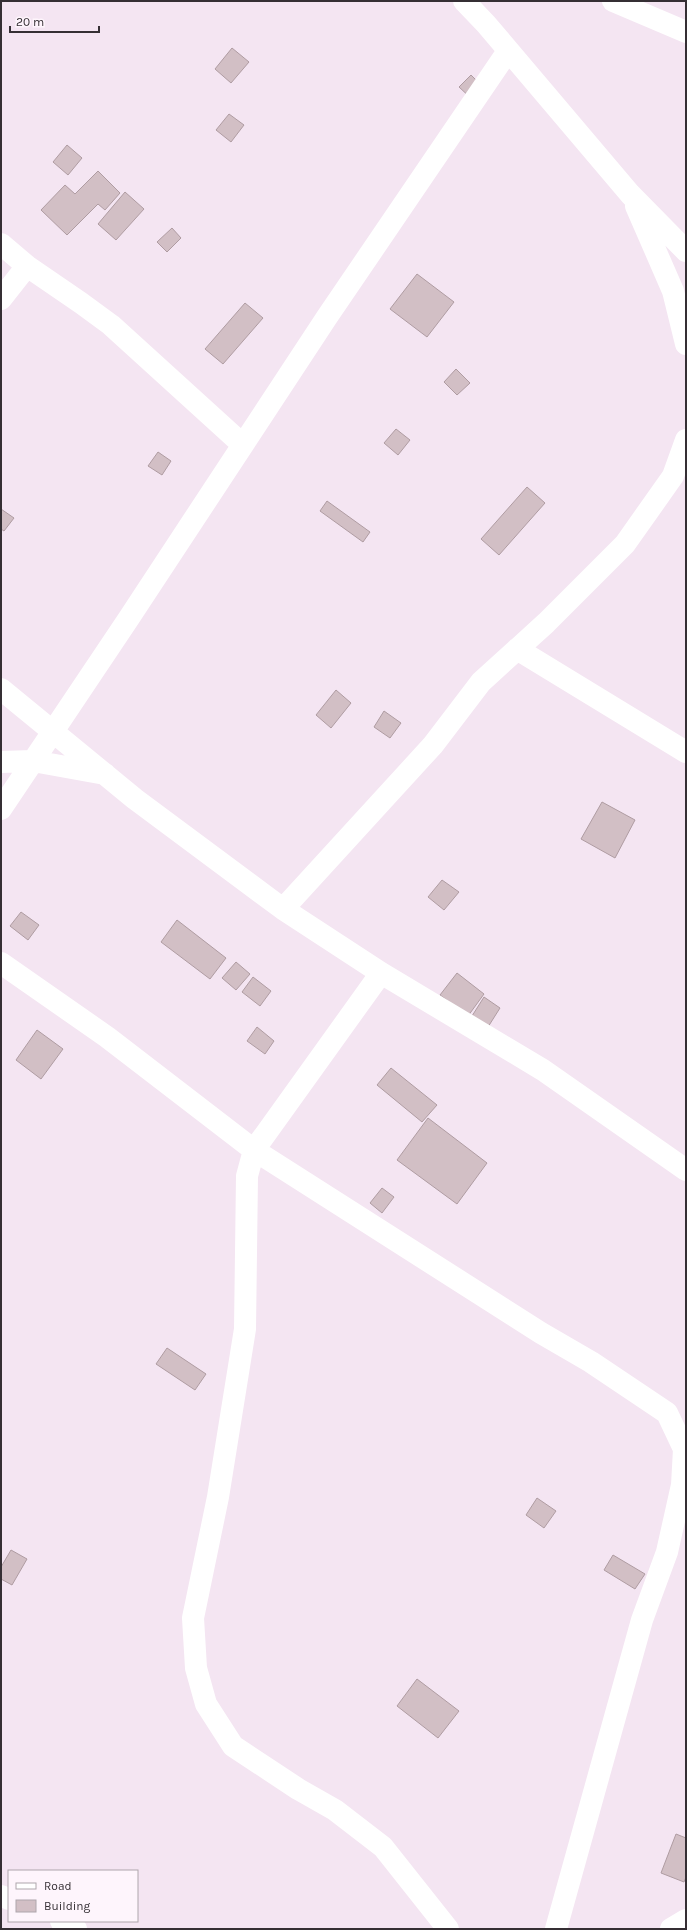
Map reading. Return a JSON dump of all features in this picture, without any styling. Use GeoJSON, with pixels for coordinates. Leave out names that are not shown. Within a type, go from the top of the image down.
{"type":"FeatureCollection","features":[{"type":"Feature","properties":{"kind":"street"},"geometry":{"type":"LineString","coordinates":[[464,1],[630,194],[686,251]]}},
{"type":"Feature","properties":{"kind":"street"},"geometry":{"type":"LineString","coordinates":[[613,1],[686,32]]}},
{"type":"Feature","properties":{"kind":"street"},"geometry":{"type":"LineString","coordinates":[[1,809],[130,618],[242,444],[327,316],[508,51]]}},
{"type":"Feature","properties":{"kind":"street"},"geometry":{"type":"LineString","coordinates":[[630,194],[673,291],[686,344]]}},
{"type":"Feature","properties":{"kind":"street"},"geometry":{"type":"LineString","coordinates":[[1,244],[26,266],[81,303],[110,325],[242,444]]}},
{"type":"Feature","properties":{"kind":"street"},"geometry":{"type":"LineString","coordinates":[[1,299],[26,266]]}},
{"type":"Feature","properties":{"kind":"street"},"geometry":{"type":"LineString","coordinates":[[283,909],[434,745],[481,682],[546,623],[625,544],[673,476],[686,440]]}},
{"type":"Feature","properties":{"kind":"street"},"geometry":{"type":"LineString","coordinates":[[517,648],[686,752]]}},
{"type":"Feature","properties":{"kind":"street"},"geometry":{"type":"LineString","coordinates":[[1,689],[53,730],[135,799],[283,909],[381,973],[543,1070],[686,1170]]}},
{"type":"Feature","properties":{"kind":"street"},"geometry":{"type":"LineString","coordinates":[[1,753],[33,761],[106,774]]}},
{"type":"Feature","properties":{"kind":"street"},"geometry":{"type":"LineString","coordinates":[[1,762],[33,761]]}},
{"type":"Feature","properties":{"kind":"street"},"geometry":{"type":"LineString","coordinates":[[1,963],[107,1037],[254,1150],[541,1333],[591,1362],[667,1413],[684,1449],[682,1484],[667,1552],[642,1620],[556,1929]]}},
{"type":"Feature","properties":{"kind":"street"},"geometry":{"type":"LineString","coordinates":[[381,973],[254,1150],[247,1176],[245,1329],[218,1497],[193,1618],[196,1668],[206,1704],[233,1746],[298,1789],[335,1810],[383,1847],[448,1929]]}},
{"type":"Feature","properties":{"kind":"street"},"geometry":{"type":"LineString","coordinates":[[671,1929],[686,1920]]}},
{"type":"Feature","properties":{"kind":"street"},"geometry":{"type":"LineString","coordinates":[[62,1922],[76,1929]]}},
{"type":"Feature","properties":{"kind":"building"},"geometry":{"type":"Polygon","coordinates":[[[232,48],[249,62],[231,83],[215,69],[232,48]]]}},
{"type":"Feature","properties":{"kind":"building"},"geometry":{"type":"Polygon","coordinates":[[[471,75],[484,88],[473,100],[459,87],[471,75]]]}},
{"type":"Feature","properties":{"kind":"building"},"geometry":{"type":"Polygon","coordinates":[[[229,114],[244,125],[231,142],[216,130],[229,114]]]}},
{"type":"Feature","properties":{"kind":"building"},"geometry":{"type":"Polygon","coordinates":[[[67,145],[82,158],[68,175],[53,162],[67,145]]]}},
{"type":"Feature","properties":{"kind":"building"},"geometry":{"type":"Polygon","coordinates":[[[98,171],[120,193],[105,210],[98,204],[67,235],[41,210],[65,185],[75,194],[98,171]]]}},
{"type":"Feature","properties":{"kind":"building"},"geometry":{"type":"Polygon","coordinates":[[[125,192],[144,209],[116,240],[98,224],[125,192]]]}},
{"type":"Feature","properties":{"kind":"building"},"geometry":{"type":"Polygon","coordinates":[[[172,228],[181,238],[167,252],[157,242],[172,228]]]}},
{"type":"Feature","properties":{"kind":"building"},"geometry":{"type":"Polygon","coordinates":[[[417,274],[454,302],[427,337],[390,309],[417,274]]]}},
{"type":"Feature","properties":{"kind":"building"},"geometry":{"type":"Polygon","coordinates":[[[245,303],[263,318],[223,364],[205,349],[245,303]]]}},
{"type":"Feature","properties":{"kind":"building"},"geometry":{"type":"Polygon","coordinates":[[[456,369],[470,383],[457,395],[444,382],[456,369]]]}},
{"type":"Feature","properties":{"kind":"building"},"geometry":{"type":"Polygon","coordinates":[[[396,429],[410,440],[398,455],[384,443],[396,429]]]}},
{"type":"Feature","properties":{"kind":"building"},"geometry":{"type":"Polygon","coordinates":[[[158,452],[171,461],[162,475],[148,466],[158,452]]]}},
{"type":"Feature","properties":{"kind":"building"},"geometry":{"type":"Polygon","coordinates":[[[527,487],[545,503],[499,555],[481,539],[527,487]]]}},
{"type":"Feature","properties":{"kind":"building"},"geometry":{"type":"Polygon","coordinates":[[[327,501],[370,532],[363,542],[320,511],[327,501]]]}},
{"type":"Feature","properties":{"kind":"building"},"geometry":{"type":"Polygon","coordinates":[[[1,509],[14,518],[4,531],[1,529],[1,509]]]}},
{"type":"Feature","properties":{"kind":"building"},"geometry":{"type":"Polygon","coordinates":[[[336,690],[351,703],[331,728],[316,715],[336,690]]]}},
{"type":"Feature","properties":{"kind":"building"},"geometry":{"type":"Polygon","coordinates":[[[384,711],[401,723],[390,738],[374,727],[384,711]]]}},
{"type":"Feature","properties":{"kind":"building"},"geometry":{"type":"Polygon","coordinates":[[[602,802],[635,820],[615,858],[581,839],[602,802]]]}},
{"type":"Feature","properties":{"kind":"building"},"geometry":{"type":"Polygon","coordinates":[[[442,880],[459,892],[444,910],[428,897],[442,880]]]}},
{"type":"Feature","properties":{"kind":"building"},"geometry":{"type":"Polygon","coordinates":[[[21,912],[39,925],[28,940],[10,926],[21,912]]]}},
{"type":"Feature","properties":{"kind":"building"},"geometry":{"type":"Polygon","coordinates":[[[177,920],[226,958],[210,979],[161,942],[177,920]]]}},
{"type":"Feature","properties":{"kind":"building"},"geometry":{"type":"Polygon","coordinates":[[[236,962],[250,974],[236,990],[222,978],[236,962]]]}},
{"type":"Feature","properties":{"kind":"building"},"geometry":{"type":"Polygon","coordinates":[[[457,973],[484,994],[468,1016],[440,995],[457,973]]]}},
{"type":"Feature","properties":{"kind":"building"},"geometry":{"type":"Polygon","coordinates":[[[253,977],[271,991],[260,1006],[242,992],[253,977]]]}},
{"type":"Feature","properties":{"kind":"building"},"geometry":{"type":"Polygon","coordinates":[[[484,997],[500,1008],[488,1027],[472,1016],[484,997]]]}},
{"type":"Feature","properties":{"kind":"building"},"geometry":{"type":"Polygon","coordinates":[[[257,1027],[274,1041],[265,1054],[247,1041],[257,1027]]]}},
{"type":"Feature","properties":{"kind":"building"},"geometry":{"type":"Polygon","coordinates":[[[37,1030],[63,1049],[41,1079],[16,1060],[37,1030]]]}},
{"type":"Feature","properties":{"kind":"building"},"geometry":{"type":"Polygon","coordinates":[[[391,1068],[437,1105],[422,1122],[377,1085],[391,1068]]]}},
{"type":"Feature","properties":{"kind":"building"},"geometry":{"type":"Polygon","coordinates":[[[428,1118],[487,1163],[457,1204],[397,1160],[428,1118]]]}},
{"type":"Feature","properties":{"kind":"building"},"geometry":{"type":"Polygon","coordinates":[[[382,1188],[394,1197],[382,1213],[370,1203],[382,1188]]]}},
{"type":"Feature","properties":{"kind":"building"},"geometry":{"type":"Polygon","coordinates":[[[167,1348],[206,1374],[195,1390],[156,1364],[167,1348]]]}},
{"type":"Feature","properties":{"kind":"building"},"geometry":{"type":"Polygon","coordinates":[[[537,1498],[556,1511],[544,1528],[526,1515],[537,1498]]]}},
{"type":"Feature","properties":{"kind":"building"},"geometry":{"type":"Polygon","coordinates":[[[11,1550],[27,1559],[12,1585],[1,1579],[1,1567],[11,1550]]]}},
{"type":"Feature","properties":{"kind":"building"},"geometry":{"type":"Polygon","coordinates":[[[613,1555],[645,1574],[635,1589],[604,1570],[613,1555]]]}},
{"type":"Feature","properties":{"kind":"building"},"geometry":{"type":"Polygon","coordinates":[[[417,1679],[459,1711],[438,1738],[397,1706],[417,1679]]]}},
{"type":"Feature","properties":{"kind":"building"},"geometry":{"type":"Polygon","coordinates":[[[676,1834],[686,1838],[686,1877],[684,1882],[661,1873],[676,1834]]]}}]}
